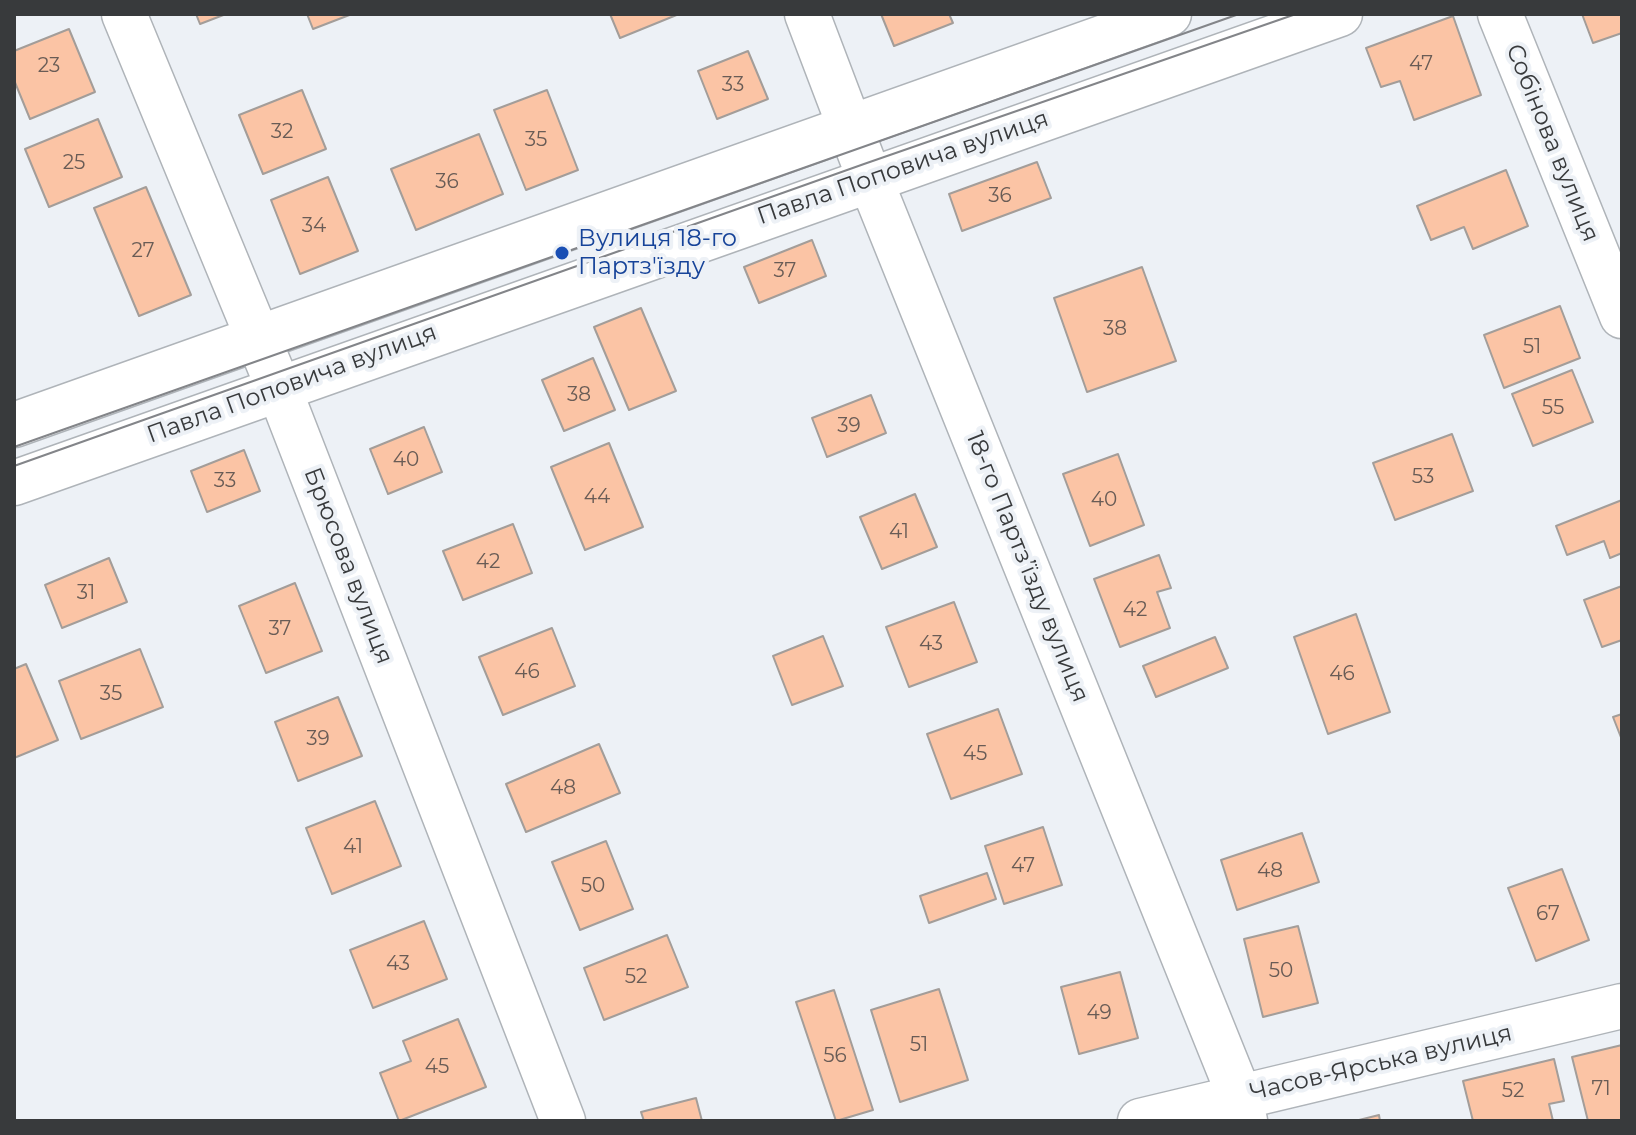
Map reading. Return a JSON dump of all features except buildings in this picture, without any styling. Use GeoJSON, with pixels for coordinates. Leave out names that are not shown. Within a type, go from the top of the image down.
{"type":"FeatureCollection","features":[{"type":"Feature","properties":{"kind":"street","name":"Брюсова вулиця"},"geometry":{"type":"LineString","coordinates":[[124,14],[279,389],[563,1121]]}},
{"type":"Feature","properties":{"kind":"street","name":"18-го Партз’їзду вулиця"},"geometry":{"type":"LineString","coordinates":[[807,14],[1242,1109]]}},
{"type":"Feature","properties":{"kind":"street"},"geometry":{"type":"LineString","coordinates":[[14,425],[1169,14]]}},
{"type":"Feature","properties":{"kind":"street","name":"Павла Поповича вулиця"},"geometry":{"type":"LineString","coordinates":[[14,483],[1340,14]]}},
{"type":"Feature","properties":{"kind":"street","name":"Собінова вулиця"},"geometry":{"type":"LineString","coordinates":[[1500,14],[1622,316]]}},
{"type":"Feature","properties":{"kind":"street","name":"Часов-Ярська вулиця"},"geometry":{"type":"LineString","coordinates":[[1140,1121],[1242,1109],[1622,1006]]}},
{"type":"Feature","properties":{"kind":"tram line"},"geometry":{"type":"LineString","coordinates":[[14,447],[1239,14]]}},
{"type":"Feature","properties":{"kind":"tram line"},"geometry":{"type":"LineString","coordinates":[[14,466],[1296,14]]}},
{"type":"Feature","properties":{"kind":"place","name":"Вулиця 18-го Партз'їзду"},"geometry":{"type":"Point","coordinates":[562,253]}}]}
